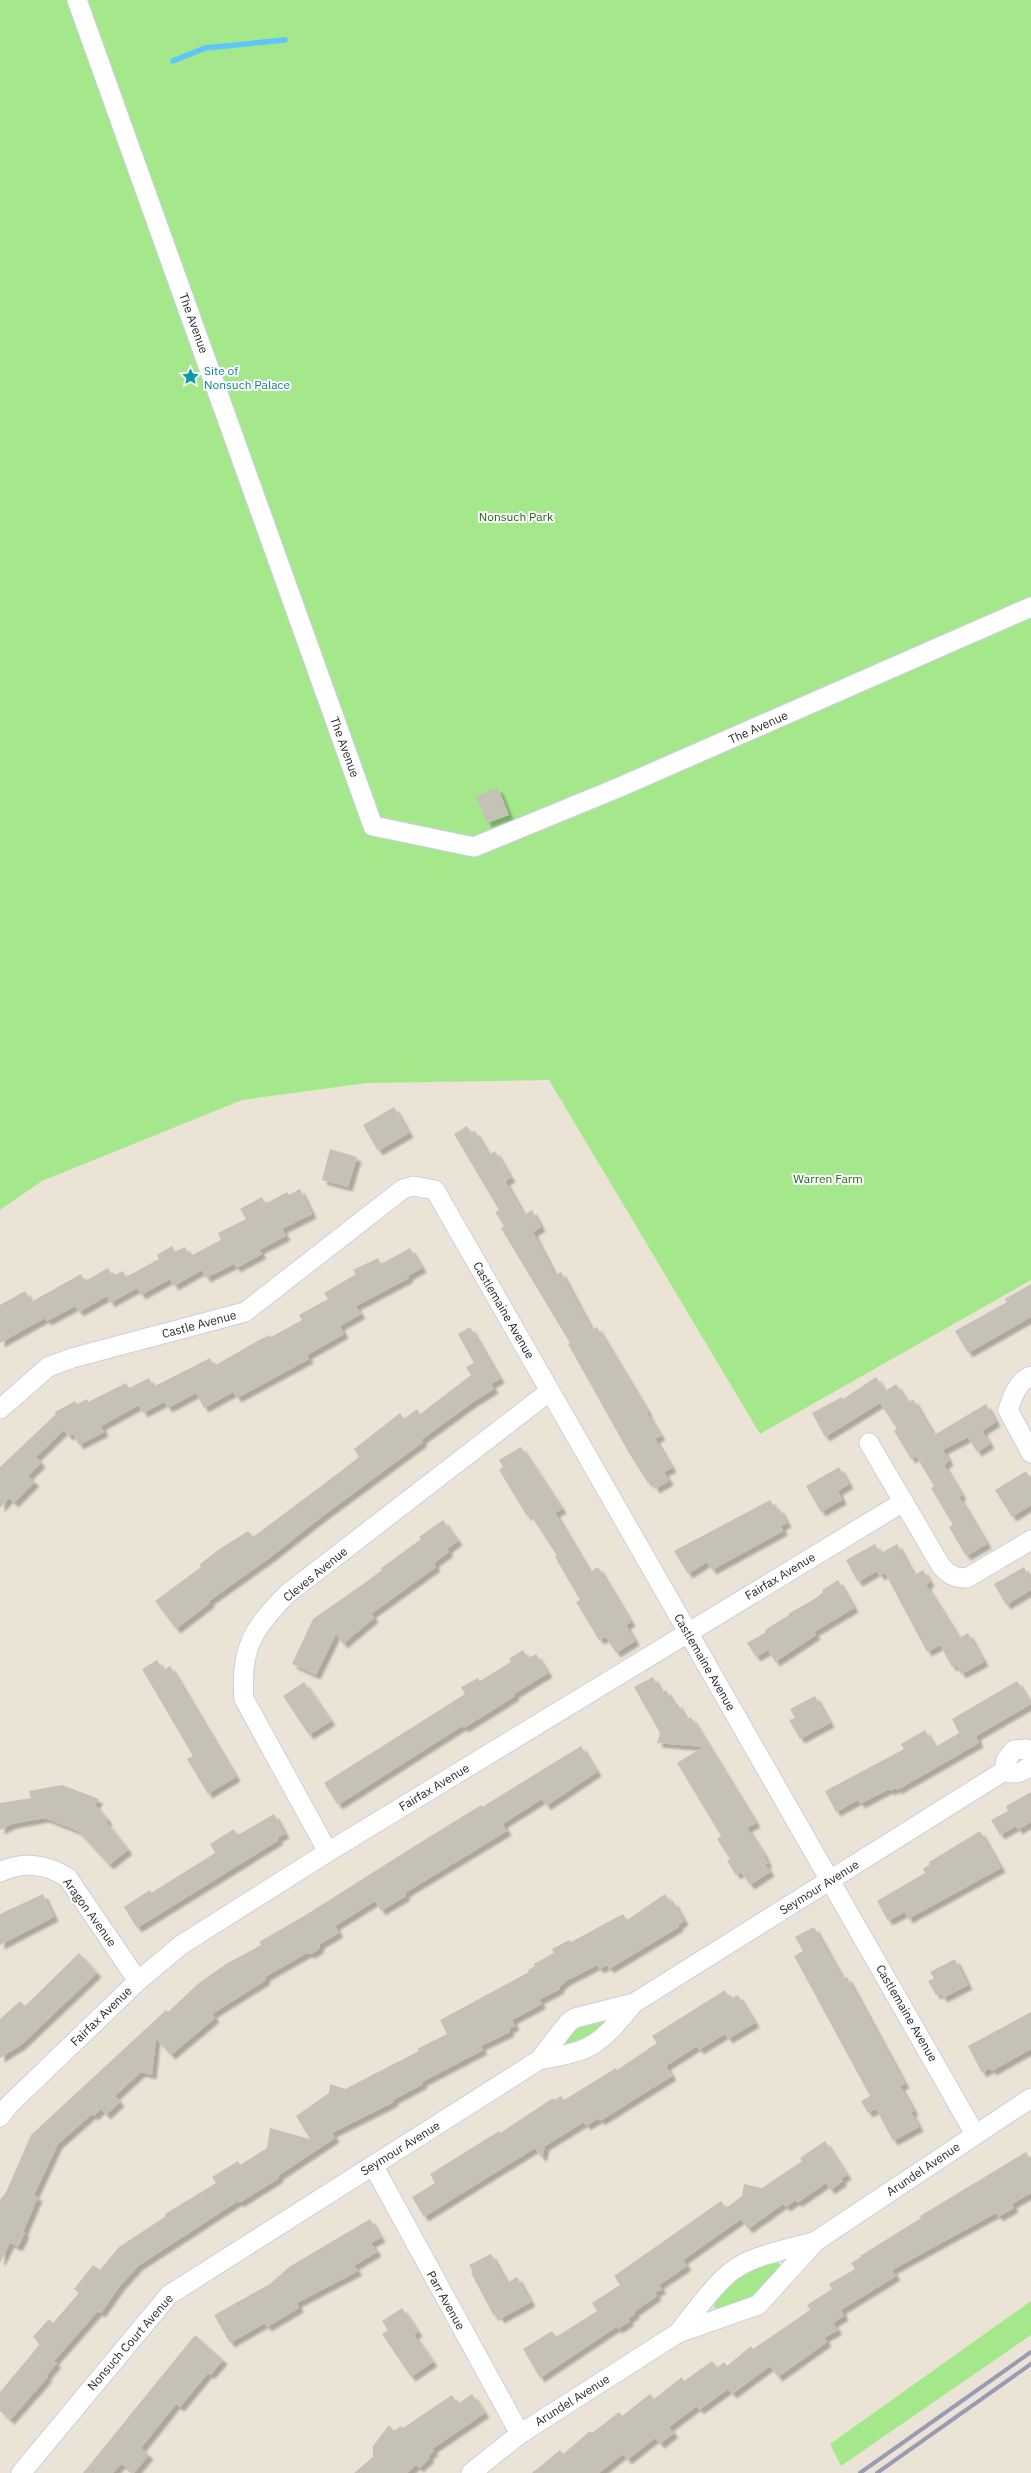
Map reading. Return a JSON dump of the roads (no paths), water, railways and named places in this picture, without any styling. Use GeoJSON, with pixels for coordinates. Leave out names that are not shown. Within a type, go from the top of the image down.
{"type":"FeatureCollection","features":[{"type":"Feature","properties":{"kind":"street","name":"The Avenue"},"geometry":{"type":"LineString","coordinates":[[77,0],[373,826],[474,847],[620,787],[1031,606]]}},
{"type":"Feature","properties":{"kind":"street","name":"Castle Avenue"},"geometry":{"type":"LineString","coordinates":[[0,1409],[48,1368],[64,1361],[245,1312],[403,1190],[413,1186],[435,1190]]}},
{"type":"Feature","properties":{"kind":"street","name":"Castlemaine Avenue"},"geometry":{"type":"LineString","coordinates":[[435,1190],[687,1632],[832,1880],[975,2134]]}},
{"type":"Feature","properties":{"kind":"street"},"geometry":{"type":"LineString","coordinates":[[1031,1376],[1025,1378],[1013,1395],[1008,1410],[1031,1453]]}},
{"type":"Feature","properties":{"kind":"street","name":"Cleves Avenue"},"geometry":{"type":"LineString","coordinates":[[328,1852],[244,1699],[242,1676],[244,1657],[253,1636],[267,1615],[287,1594],[550,1392]]}},
{"type":"Feature","properties":{"kind":"street"},"geometry":{"type":"LineString","coordinates":[[869,1443],[941,1566],[948,1574],[957,1578],[967,1578],[1031,1540]]}},
{"type":"Feature","properties":{"kind":"street","name":"Fairfax Avenue"},"geometry":{"type":"LineString","coordinates":[[0,2116],[9,2105],[138,1980],[181,1945],[328,1852],[903,1502]]}},
{"type":"Feature","properties":{"kind":"street","name":"Seymour Avenue"},"geometry":{"type":"LineString","coordinates":[[261,2235],[539,2060],[574,2018],[634,2003],[1004,1770],[1006,1760],[1014,1750],[1026,1749],[1031,1752]]}},
{"type":"Feature","properties":{"kind":"street"},"geometry":{"type":"LineString","coordinates":[[1004,1770],[1012,1774],[1024,1772],[1031,1766]]}},
{"type":"Feature","properties":{"kind":"street","name":"Aragon Avenue"},"geometry":{"type":"LineString","coordinates":[[0,1872],[22,1865],[39,1866],[55,1869],[68,1878],[138,1980]]}},
{"type":"Feature","properties":{"kind":"street","name":"Seymour Avenue"},"geometry":{"type":"LineString","coordinates":[[539,2060],[576,2054],[594,2046],[607,2035],[634,2003]]}},
{"type":"Feature","properties":{"kind":"street","name":"Arundel Avenue"},"geometry":{"type":"LineString","coordinates":[[471,2473],[520,2434],[678,2334],[758,2305],[816,2241],[1031,2098]]}},
{"type":"Feature","properties":{"kind":"street","name":"Parr Avenue"},"geometry":{"type":"LineString","coordinates":[[373,2165],[520,2434]]}},
{"type":"Feature","properties":{"kind":"street","name":"Nonsuch Court Avenue"},"geometry":{"type":"LineString","coordinates":[[20,2473],[169,2295],[261,2235]]}},
{"type":"Feature","properties":{"kind":"street","name":"Arundel Avenue"},"geometry":{"type":"LineString","coordinates":[[678,2334],[726,2276],[737,2267],[749,2261],[816,2241]]}},
{"type":"Feature","properties":{"kind":"waterway"},"geometry":{"type":"LineString","coordinates":[[173,61],[205,48],[285,40]]}},
{"type":"Feature","properties":{"kind":"railway"},"geometry":{"type":"LineString","coordinates":[[860,2473],[1031,2352]]}},
{"type":"Feature","properties":{"kind":"railway"},"geometry":{"type":"LineString","coordinates":[[877,2473],[1031,2364]]}},
{"type":"Feature","properties":{"kind":"place","name":"Site of Nonsuch Palace"},"geometry":{"type":"Point","coordinates":[190,377]}},
{"type":"Feature","properties":{"kind":"park label","name":"Nonsuch Park"},"geometry":{"type":"Point","coordinates":[516,516]}},
{"type":"Feature","properties":{"kind":"park label","name":"Warren Farm"},"geometry":{"type":"Point","coordinates":[828,1178]}}]}
